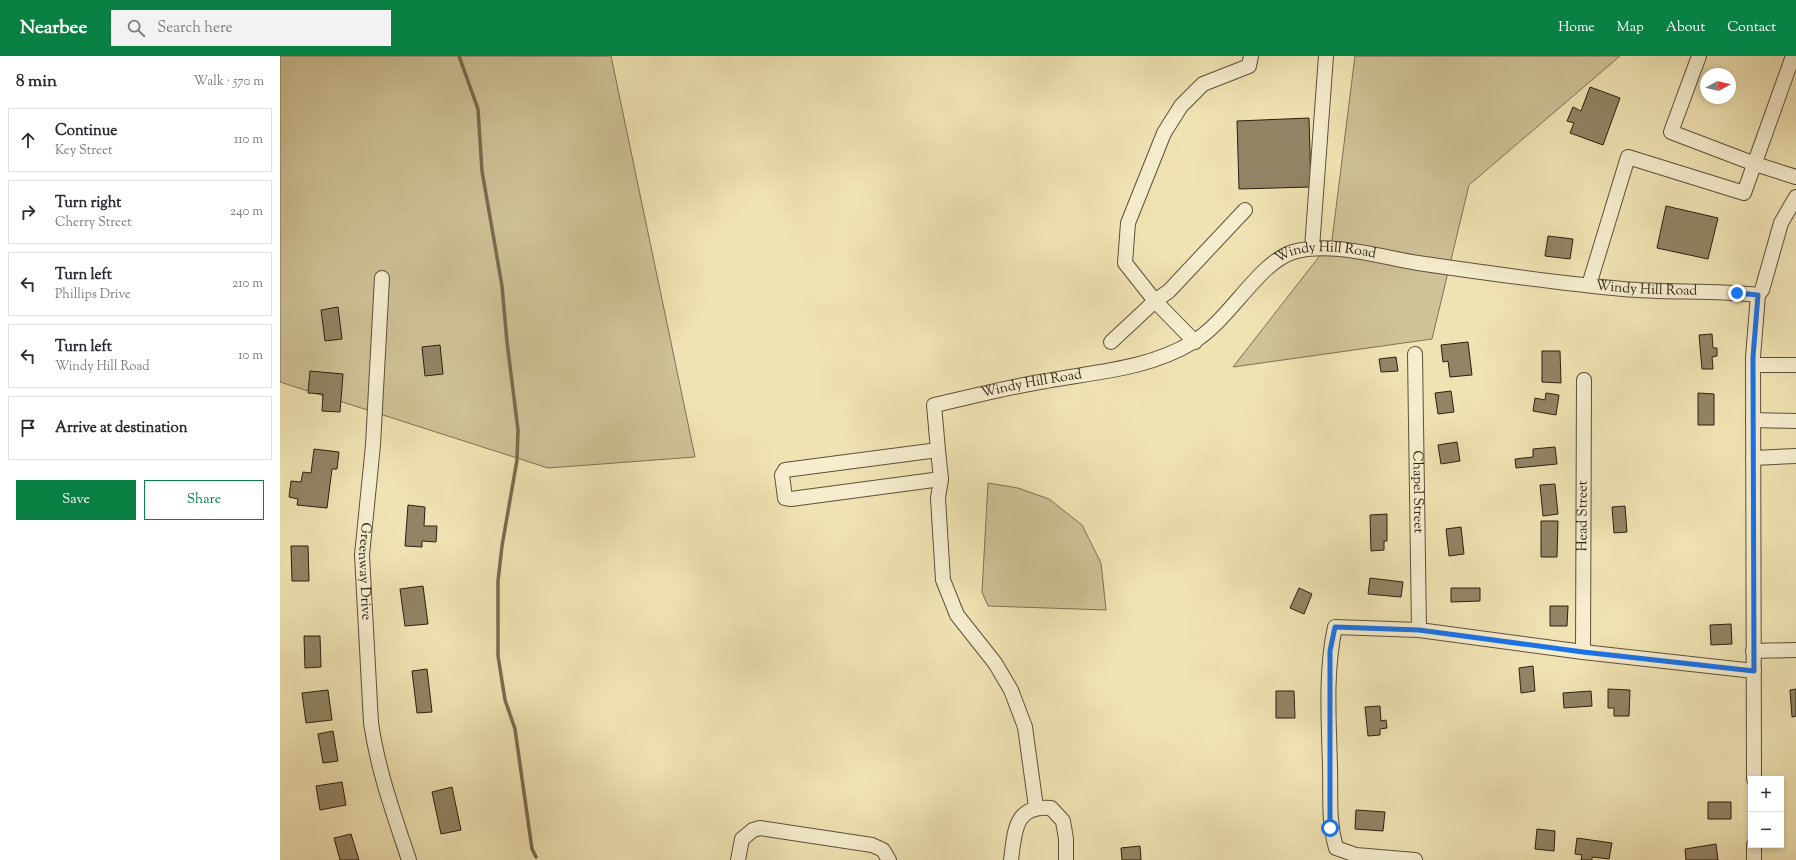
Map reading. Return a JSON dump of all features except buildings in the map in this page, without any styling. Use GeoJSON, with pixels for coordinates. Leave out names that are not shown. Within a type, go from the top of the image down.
{"type":"FeatureCollection","features":[{"type":"Feature","properties":{"kind":"street"},"geometry":{"type":"LineString","coordinates":[[1195,342],[1155,301],[1125,263],[1128,223],[1164,133],[1181,106],[1203,84],[1249,66],[1252,56]]}},
{"type":"Feature","properties":{"kind":"street"},"geometry":{"type":"LineString","coordinates":[[1312,248],[1326,56]]}},
{"type":"Feature","properties":{"kind":"street"},"geometry":{"type":"LineString","coordinates":[[1699,56],[1671,132],[1756,164],[1796,177]]}},
{"type":"Feature","properties":{"kind":"street"},"geometry":{"type":"LineString","coordinates":[[1589,285],[1628,157],[1744,193],[1756,164],[1793,56]]}},
{"type":"Feature","properties":{"kind":"street"},"geometry":{"type":"LineString","coordinates":[[1754,776],[1753,365],[1758,295],[1762,290],[1781,223],[1796,197]]}},
{"type":"Feature","properties":{"kind":"street"},"geometry":{"type":"LineString","coordinates":[[1111,342],[1155,301],[1169,291],[1245,210]]}},
{"type":"Feature","properties":{"kind":"street","name":"Windy Hill Road"},"geometry":{"type":"LineString","coordinates":[[938,450],[934,405],[1044,381],[1110,370],[1149,361],[1177,351],[1195,342],[1215,327],[1264,271],[1281,257],[1292,252],[1312,248],[1364,253],[1419,263],[1623,289],[1758,295]]}},
{"type":"Feature","properties":{"kind":"street","name":"Greenway Drive"},"geometry":{"type":"LineString","coordinates":[[382,278],[373,446],[362,555],[371,716],[374,743],[383,779],[409,860]]}},
{"type":"Feature","properties":{"kind":"street","name":"Chapel Street"},"geometry":{"type":"LineString","coordinates":[[1415,354],[1419,630]]}},
{"type":"Feature","properties":{"kind":"street"},"geometry":{"type":"LineString","coordinates":[[1753,365],[1796,365]]}},
{"type":"Feature","properties":{"kind":"street","name":"Head Street"},"geometry":{"type":"LineString","coordinates":[[1583,652],[1584,380]]}},
{"type":"Feature","properties":{"kind":"street"},"geometry":{"type":"LineString","coordinates":[[1753,420],[1796,421]]}},
{"type":"Feature","properties":{"kind":"street"},"geometry":{"type":"LineString","coordinates":[[941,479],[790,499],[785,498],[782,475],[785,470],[938,450],[941,479],[938,498],[943,580],[957,614],[995,663],[1011,690],[1024,727],[1036,807]]}},
{"type":"Feature","properties":{"kind":"street"},"geometry":{"type":"LineString","coordinates":[[1753,458],[1796,456]]}},
{"type":"Feature","properties":{"kind":"street"},"geometry":{"type":"LineString","coordinates":[[1415,860],[1356,855],[1336,848],[1330,828],[1329,710],[1330,651],[1335,627],[1419,630],[1583,652],[1754,671]]}},
{"type":"Feature","properties":{"kind":"street"},"geometry":{"type":"LineString","coordinates":[[1753,651],[1796,650]]}},
{"type":"Feature","properties":{"kind":"street"},"geometry":{"type":"LineString","coordinates":[[1011,860],[1016,827],[1024,814],[1036,807],[1051,808],[1063,821],[1066,839],[1066,860]]}},
{"type":"Feature","properties":{"kind":"street"},"geometry":{"type":"LineString","coordinates":[[738,860],[742,839],[753,830],[760,828],[872,844],[883,850],[889,860]]}},
{"type":"Feature","properties":{"kind":"street"},"geometry":{"type":"LineString","coordinates":[[1754,848],[1754,860]]}},
{"type":"Feature","properties":{"kind":"shaded area"},"geometry":{"type":"Polygon","coordinates":[[[280,56],[611,56],[695,457],[548,468],[280,382],[280,56]]]}},
{"type":"Feature","properties":{"kind":"shaded area"},"geometry":{"type":"Polygon","coordinates":[[[1355,56],[1620,56],[1469,185],[1432,339],[1233,367],[1332,240],[1355,56]]]}},
{"type":"Feature","properties":{"kind":"shaded area"},"geometry":{"type":"Polygon","coordinates":[[[988,483],[1018,488],[1049,499],[1082,525],[1101,563],[1106,610],[988,606],[982,592],[988,483]]]}},
{"type":"Feature","properties":{"kind":"waterway"},"geometry":{"type":"LineString","coordinates":[[459,56],[478,109],[482,171],[502,286],[507,342],[518,430],[517,460],[502,546],[498,581],[498,656],[505,700],[515,729],[532,849],[536,857]]}},
{"type":"Feature","properties":{"kind":"route"},"geometry":{"type":"LineString","coordinates":[[1330,828],[1330,651],[1335,627],[1419,630],[1583,652],[1754,671],[1753,357],[1758,295],[1737,293]]}}]}
